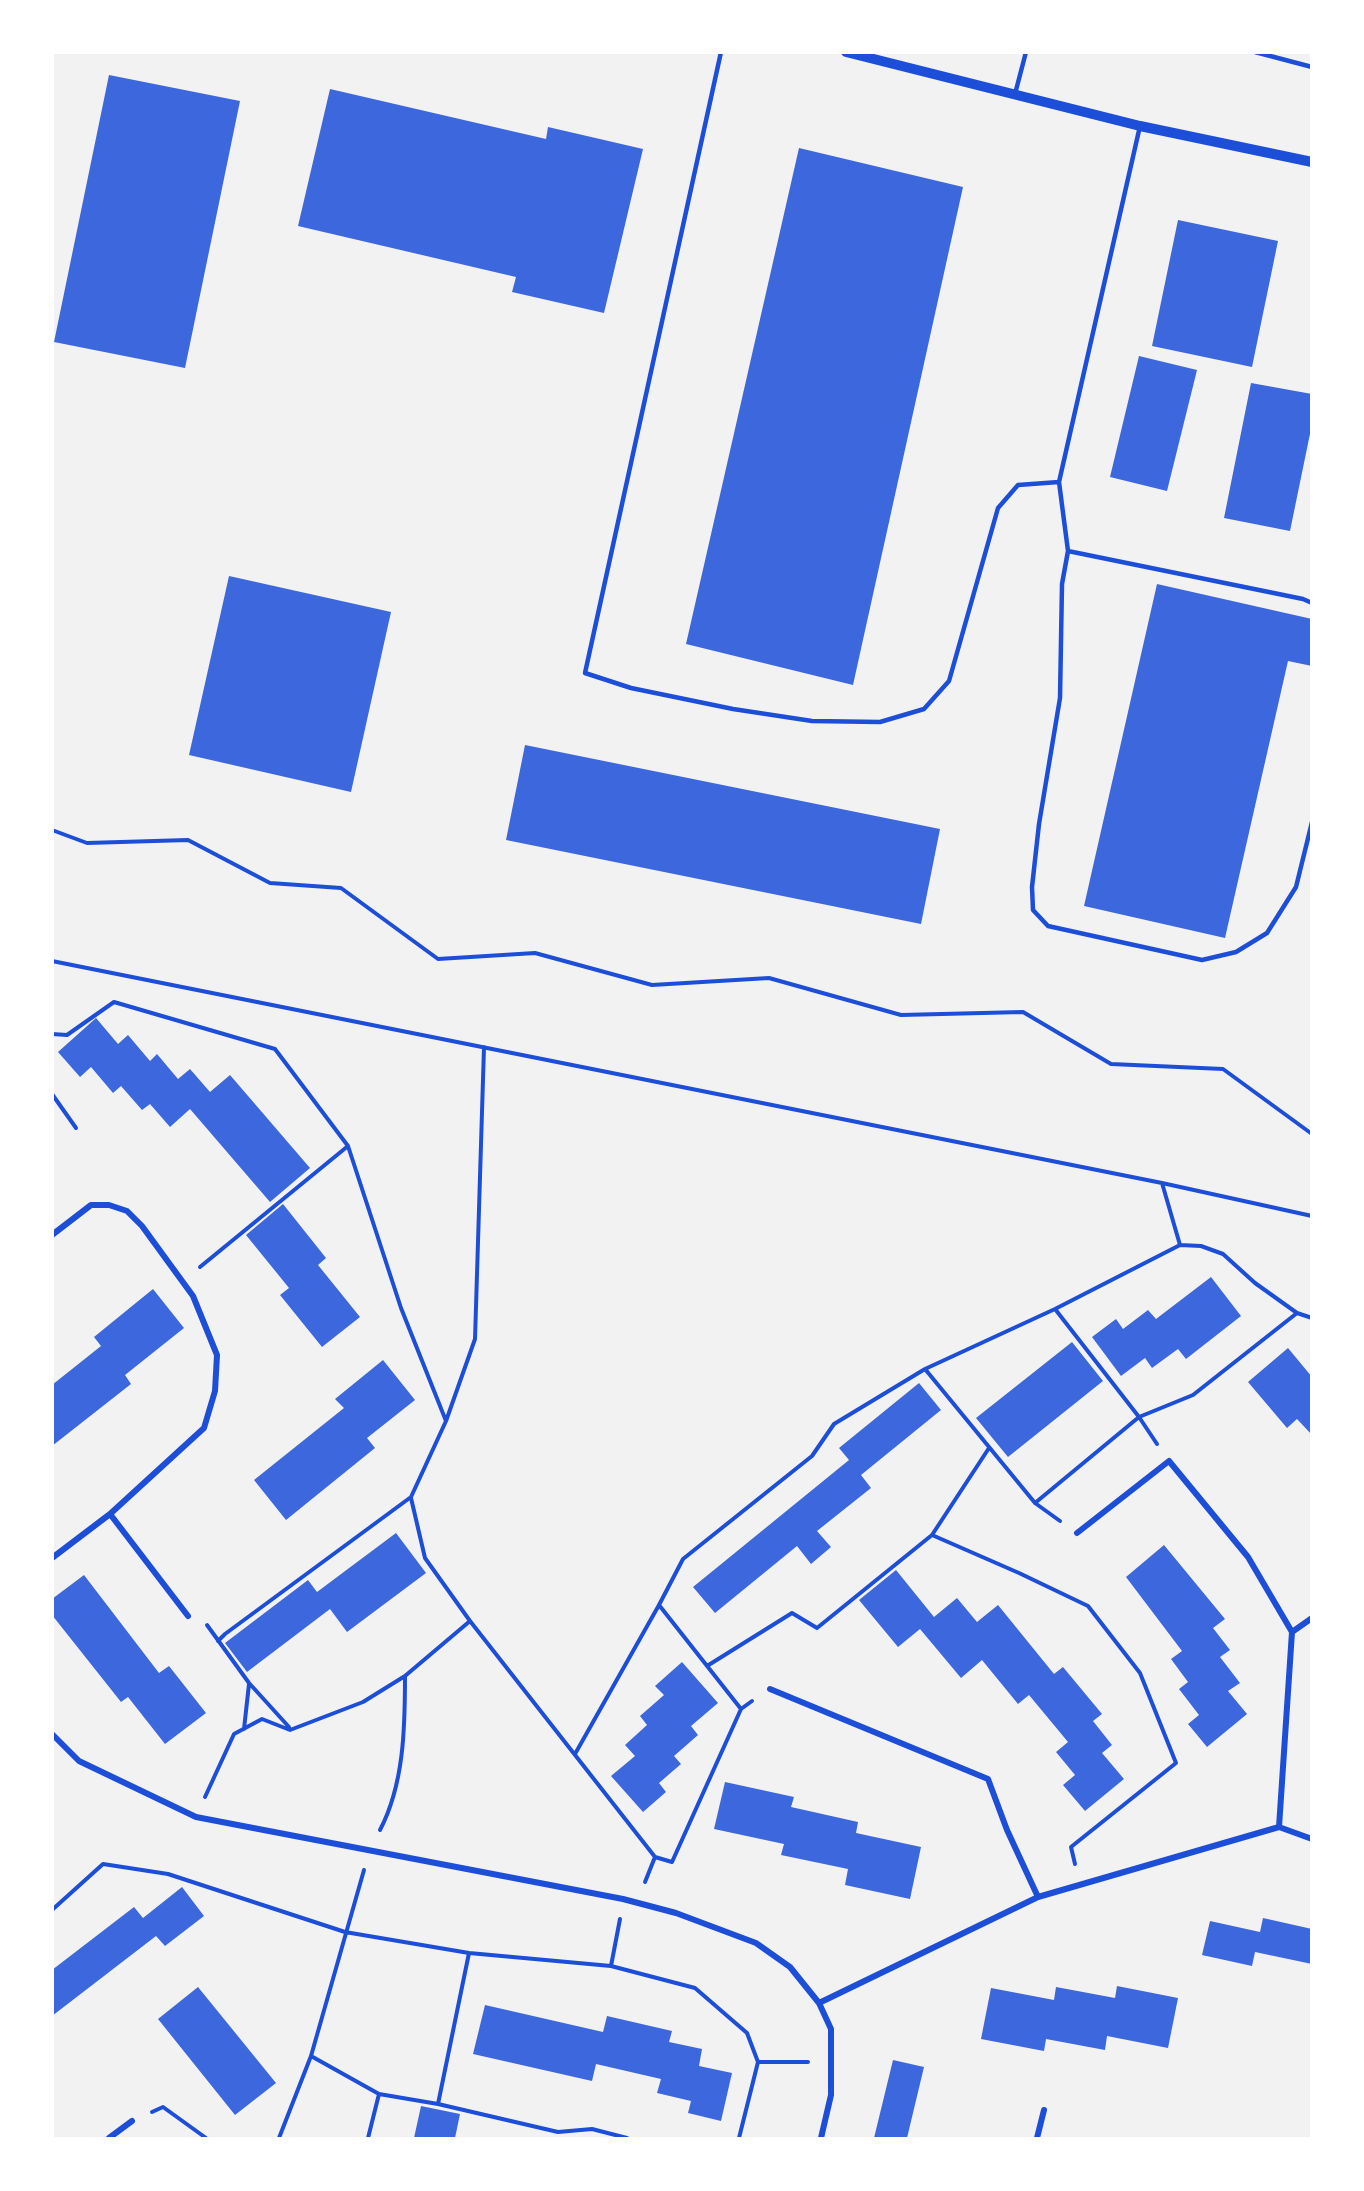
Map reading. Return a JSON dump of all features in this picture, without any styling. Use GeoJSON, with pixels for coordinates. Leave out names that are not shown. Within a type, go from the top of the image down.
{"type":"FeatureCollection","features":[{"type":"Feature","properties":{"kind":"street"},"geometry":{"type":"LineString","coordinates":[[846,52],[1140,126],[1311,162]]}},
{"type":"Feature","properties":{"kind":"street"},"geometry":{"type":"LineString","coordinates":[[52,1235],[91,1205],[109,1205],[127,1211],[142,1226],[193,1296],[217,1355],[215,1391],[204,1428],[110,1514],[52,1558]]}},
{"type":"Feature","properties":{"kind":"street"},"geometry":{"type":"LineString","coordinates":[[1077,1533],[1169,1461],[1248,1557],[1292,1632],[1279,1827]]}},
{"type":"Feature","properties":{"kind":"street"},"geometry":{"type":"LineString","coordinates":[[110,1514],[188,1616]]}},
{"type":"Feature","properties":{"kind":"street"},"geometry":{"type":"LineString","coordinates":[[1292,1632],[1311,1618]]}},
{"type":"Feature","properties":{"kind":"street"},"geometry":{"type":"LineString","coordinates":[[770,1689],[988,1779],[1007,1830],[1038,1897]]}},
{"type":"Feature","properties":{"kind":"street"},"geometry":{"type":"LineString","coordinates":[[52,1734],[80,1761],[196,1817],[624,1899],[676,1913],[756,1943],[790,1967],[819,2003],[831,2028],[831,2095],[821,2139]]}},
{"type":"Feature","properties":{"kind":"street"},"geometry":{"type":"LineString","coordinates":[[819,2003],[1038,1897],[1279,1827],[1311,1839]]}},
{"type":"Feature","properties":{"kind":"street"},"geometry":{"type":"LineString","coordinates":[[1037,2139],[1044,2110]]}},
{"type":"Feature","properties":{"kind":"street"},"geometry":{"type":"LineString","coordinates":[[109,2139],[132,2121]]}},
{"type":"Feature","properties":{"kind":"lane"},"geometry":{"type":"LineString","coordinates":[[721,52],[585,673],[631,688],[733,709],[812,721],[880,722],[924,710],[949,681],[998,508],[1018,485],[1059,482]]}},
{"type":"Feature","properties":{"kind":"lane"},"geometry":{"type":"LineString","coordinates":[[1015,94],[1026,52]]}},
{"type":"Feature","properties":{"kind":"lane"},"geometry":{"type":"LineString","coordinates":[[1255,52],[1311,67]]}},
{"type":"Feature","properties":{"kind":"lane"},"geometry":{"type":"LineString","coordinates":[[1140,126],[1059,482],[1068,551],[1062,584],[1060,698],[1038,834],[1032,887],[1033,910],[1048,926],[1202,960],[1236,952],[1267,933],[1296,887],[1311,822]]}},
{"type":"Feature","properties":{"kind":"lane"},"geometry":{"type":"LineString","coordinates":[[1068,551],[1303,599],[1311,603]]}},
{"type":"Feature","properties":{"kind":"path"},"geometry":{"type":"LineString","coordinates":[[52,830],[87,843],[188,840],[270,883],[341,888],[438,959],[535,953],[652,985],[769,978],[901,1016],[1023,1012],[1111,1064],[1223,1069],[1311,1134]]}},
{"type":"Feature","properties":{"kind":"path"},"geometry":{"type":"LineString","coordinates":[[52,961],[1162,1183],[1311,1216]]}},
{"type":"Feature","properties":{"kind":"path"},"geometry":{"type":"LineString","coordinates":[[52,1034],[68,1035],[114,1002],[275,1049],[348,1146],[401,1308],[446,1420]]}},
{"type":"Feature","properties":{"kind":"path"},"geometry":{"type":"LineString","coordinates":[[218,1641],[411,1497],[446,1420],[475,1339],[484,1047]]}},
{"type":"Feature","properties":{"kind":"path"},"geometry":{"type":"LineString","coordinates":[[52,1094],[76,1128]]}},
{"type":"Feature","properties":{"kind":"path"},"geometry":{"type":"LineString","coordinates":[[182,1281],[348,1146]]}},
{"type":"Feature","properties":{"kind":"path"},"geometry":{"type":"LineString","coordinates":[[1162,1183],[1180,1245]]}},
{"type":"Feature","properties":{"kind":"path"},"geometry":{"type":"LineString","coordinates":[[574,1754],[683,1559],[813,1456],[834,1424],[926,1369],[1054,1309],[1180,1245],[1201,1246],[1223,1254],[1255,1283],[1297,1313],[1311,1318]]}},
{"type":"Feature","properties":{"kind":"path"},"geometry":{"type":"LineString","coordinates":[[1054,1309],[1139,1417],[1169,1461]]}},
{"type":"Feature","properties":{"kind":"path"},"geometry":{"type":"LineString","coordinates":[[1035,1503],[1139,1417],[1193,1395],[1297,1313]]}},
{"type":"Feature","properties":{"kind":"path"},"geometry":{"type":"LineString","coordinates":[[926,1369],[1035,1503],[1077,1533]]}},
{"type":"Feature","properties":{"kind":"path"},"geometry":{"type":"LineString","coordinates":[[707,1666],[792,1613],[817,1628],[932,1535],[989,1448]]}},
{"type":"Feature","properties":{"kind":"path"},"geometry":{"type":"LineString","coordinates":[[411,1497],[425,1558],[470,1621],[655,1857],[672,1862],[741,1709],[770,1689]]}},
{"type":"Feature","properties":{"kind":"path"},"geometry":{"type":"LineString","coordinates":[[932,1535],[1088,1606],[1140,1673],[1176,1763],[1071,1847],[1081,1885]]}},
{"type":"Feature","properties":{"kind":"path"},"geometry":{"type":"LineString","coordinates":[[659,1605],[741,1709]]}},
{"type":"Feature","properties":{"kind":"path"},"geometry":{"type":"LineString","coordinates":[[188,1616],[207,1624],[249,1683],[290,1730]]}},
{"type":"Feature","properties":{"kind":"path"},"geometry":{"type":"LineString","coordinates":[[196,1817],[234,1734],[262,1719],[290,1730],[363,1702],[405,1676],[470,1621]]}},
{"type":"Feature","properties":{"kind":"path"},"geometry":{"type":"LineString","coordinates":[[279,2139],[310,2056],[370,1850],[386,1818],[400,1765],[405,1720],[405,1676]]}},
{"type":"Feature","properties":{"kind":"path"},"geometry":{"type":"LineString","coordinates":[[244,1729],[249,1683]]}},
{"type":"Feature","properties":{"kind":"path"},"geometry":{"type":"LineString","coordinates":[[637,1903],[655,1857]]}},
{"type":"Feature","properties":{"kind":"path"},"geometry":{"type":"LineString","coordinates":[[52,1910],[103,1864],[168,1874],[345,1932],[469,1953],[611,1966],[695,1988],[747,2033],[758,2062],[739,2139]]}},
{"type":"Feature","properties":{"kind":"path"},"geometry":{"type":"LineString","coordinates":[[611,1966],[624,1899]]}},
{"type":"Feature","properties":{"kind":"path"},"geometry":{"type":"LineString","coordinates":[[438,2104],[469,1953]]}},
{"type":"Feature","properties":{"kind":"path"},"geometry":{"type":"LineString","coordinates":[[310,2056],[379,2094],[438,2104],[558,2132],[592,2129],[627,2139]]}},
{"type":"Feature","properties":{"kind":"path"},"geometry":{"type":"LineString","coordinates":[[758,2062],[832,2062]]}},
{"type":"Feature","properties":{"kind":"path"},"geometry":{"type":"LineString","coordinates":[[368,2139],[379,2094]]}},
{"type":"Feature","properties":{"kind":"path"},"geometry":{"type":"LineString","coordinates":[[132,2121],[163,2108],[206,2139]]}},
{"type":"Feature","properties":{"kind":"building"},"geometry":{"type":"Polygon","coordinates":[[[109,75],[240,101],[185,368],[54,342],[109,75]]]}},
{"type":"Feature","properties":{"kind":"building"},"geometry":{"type":"Polygon","coordinates":[[[330,89],[546,139],[548,127],[643,149],[604,313],[512,292],[516,277],[298,226],[330,89]]]}},
{"type":"Feature","properties":{"kind":"building"},"geometry":{"type":"Polygon","coordinates":[[[799,148],[963,187],[853,685],[686,644],[799,148]]]}},
{"type":"Feature","properties":{"kind":"building"},"geometry":{"type":"Polygon","coordinates":[[[1178,220],[1278,241],[1252,367],[1152,346],[1178,220]]]}},
{"type":"Feature","properties":{"kind":"building"},"geometry":{"type":"Polygon","coordinates":[[[1139,356],[1197,370],[1167,491],[1110,477],[1139,356]]]}},
{"type":"Feature","properties":{"kind":"building"},"geometry":{"type":"Polygon","coordinates":[[[1251,383],[1312,394],[1312,424],[1290,531],[1224,518],[1251,383]]]}},
{"type":"Feature","properties":{"kind":"building"},"geometry":{"type":"Polygon","coordinates":[[[229,576],[391,612],[351,792],[189,755],[229,576]]]}},
{"type":"Feature","properties":{"kind":"building"},"geometry":{"type":"Polygon","coordinates":[[[1157,584],[1312,619],[1312,666],[1288,661],[1225,938],[1084,906],[1157,584]]]}},
{"type":"Feature","properties":{"kind":"building"},"geometry":{"type":"Polygon","coordinates":[[[525,745],[940,829],[921,924],[506,840],[525,745]]]}},
{"type":"Feature","properties":{"kind":"building"},"geometry":{"type":"Polygon","coordinates":[[[96,1018],[118,1044],[128,1035],[150,1061],[157,1054],[178,1079],[190,1069],[210,1092],[230,1075],[310,1168],[270,1202],[190,1109],[170,1127],[150,1104],[142,1110],[121,1086],[113,1093],[91,1067],[80,1077],[58,1052],[96,1018]]]}},
{"type":"Feature","properties":{"kind":"building"},"geometry":{"type":"Polygon","coordinates":[[[283,1204],[326,1258],[318,1265],[360,1317],[322,1347],[280,1295],[289,1288],[246,1235],[283,1204]]]}},
{"type":"Feature","properties":{"kind":"building"},"geometry":{"type":"Polygon","coordinates":[[[1211,1277],[1241,1316],[1186,1359],[1178,1349],[1152,1368],[1145,1358],[1121,1376],[1092,1337],[1116,1319],[1123,1329],[1148,1310],[1156,1319],[1211,1277]]]}},
{"type":"Feature","properties":{"kind":"building"},"geometry":{"type":"Polygon","coordinates":[[[153,1289],[184,1328],[125,1375],[131,1384],[52,1446],[52,1385],[101,1346],[94,1337],[153,1289]]]}},
{"type":"Feature","properties":{"kind":"building"},"geometry":{"type":"Polygon","coordinates":[[[1072,1342],[1103,1381],[1008,1457],[976,1418],[1072,1342]]]}},
{"type":"Feature","properties":{"kind":"building"},"geometry":{"type":"Polygon","coordinates":[[[1288,1348],[1312,1377],[1312,1435],[1297,1419],[1287,1428],[1248,1382],[1288,1348]]]}},
{"type":"Feature","properties":{"kind":"building"},"geometry":{"type":"Polygon","coordinates":[[[383,1360],[415,1400],[367,1438],[375,1448],[286,1520],[254,1480],[344,1408],[335,1399],[383,1360]]]}},
{"type":"Feature","properties":{"kind":"building"},"geometry":{"type":"Polygon","coordinates":[[[919,1383],[941,1410],[861,1475],[871,1488],[817,1531],[831,1547],[811,1564],[797,1546],[715,1613],[693,1587],[849,1460],[839,1448],[919,1383]]]}},
{"type":"Feature","properties":{"kind":"building"},"geometry":{"type":"Polygon","coordinates":[[[396,1533],[426,1573],[347,1632],[330,1609],[247,1672],[225,1643],[308,1580],[317,1592],[396,1533]]]}},
{"type":"Feature","properties":{"kind":"building"},"geometry":{"type":"Polygon","coordinates":[[[1164,1545],[1225,1619],[1213,1628],[1230,1650],[1220,1657],[1240,1683],[1228,1691],[1247,1714],[1207,1747],[1188,1724],[1199,1715],[1179,1689],[1188,1682],[1171,1659],[1182,1651],[1126,1577],[1164,1545]]]}},
{"type":"Feature","properties":{"kind":"building"},"geometry":{"type":"Polygon","coordinates":[[[896,1570],[934,1617],[957,1598],[977,1622],[998,1605],[1054,1674],[1063,1667],[1102,1714],[1093,1721],[1112,1745],[1102,1753],[1124,1779],[1085,1811],[1063,1785],[1075,1775],[1056,1752],[1068,1742],[1029,1695],[1018,1704],[982,1660],[961,1678],[920,1629],[898,1647],[859,1600],[896,1570]]]}},
{"type":"Feature","properties":{"kind":"building"},"geometry":{"type":"Polygon","coordinates":[[[84,1575],[159,1673],[169,1666],[206,1713],[165,1744],[128,1697],[121,1702],[52,1615],[52,1599],[84,1575]]]}},
{"type":"Feature","properties":{"kind":"building"},"geometry":{"type":"Polygon","coordinates":[[[682,1662],[718,1703],[691,1726],[698,1735],[674,1756],[681,1764],[659,1783],[666,1792],[643,1812],[611,1776],[635,1756],[625,1745],[647,1725],[640,1716],[664,1695],[655,1686],[682,1662]]]}},
{"type":"Feature","properties":{"kind":"building"},"geometry":{"type":"Polygon","coordinates":[[[725,1782],[794,1797],[791,1807],[858,1822],[856,1833],[921,1847],[910,1899],[845,1885],[848,1869],[781,1855],[784,1844],[714,1829],[725,1782]]]}},
{"type":"Feature","properties":{"kind":"building"},"geometry":{"type":"Polygon","coordinates":[[[182,1887],[204,1916],[165,1946],[156,1936],[52,2016],[52,1970],[134,1907],[143,1918],[182,1887]]]}},
{"type":"Feature","properties":{"kind":"building"},"geometry":{"type":"Polygon","coordinates":[[[1263,1918],[1312,1929],[1312,1964],[1255,1952],[1252,1966],[1202,1955],[1210,1921],[1260,1932],[1263,1918]]]}},
{"type":"Feature","properties":{"kind":"building"},"geometry":{"type":"Polygon","coordinates":[[[1117,1986],[1178,1998],[1168,2048],[1107,2036],[1105,2050],[1046,2039],[1044,2051],[981,2039],[991,1988],[1054,2000],[1056,1987],[1115,1998],[1117,1986]]]}},
{"type":"Feature","properties":{"kind":"building"},"geometry":{"type":"Polygon","coordinates":[[[198,1987],[276,2083],[235,2115],[158,2019],[198,1987]]]}},
{"type":"Feature","properties":{"kind":"building"},"geometry":{"type":"Polygon","coordinates":[[[485,2005],[603,2032],[607,2016],[672,2031],[669,2042],[702,2049],[699,2066],[732,2073],[721,2121],[688,2113],[691,2101],[657,2093],[661,2079],[596,2064],[592,2081],[473,2054],[485,2005]]]}},
{"type":"Feature","properties":{"kind":"building"},"geometry":{"type":"Polygon","coordinates":[[[893,2060],[924,2067],[907,2138],[874,2138],[893,2060]]]}},
{"type":"Feature","properties":{"kind":"building"},"geometry":{"type":"Polygon","coordinates":[[[421,2106],[460,2114],[455,2138],[414,2138],[421,2106]]]}}]}
